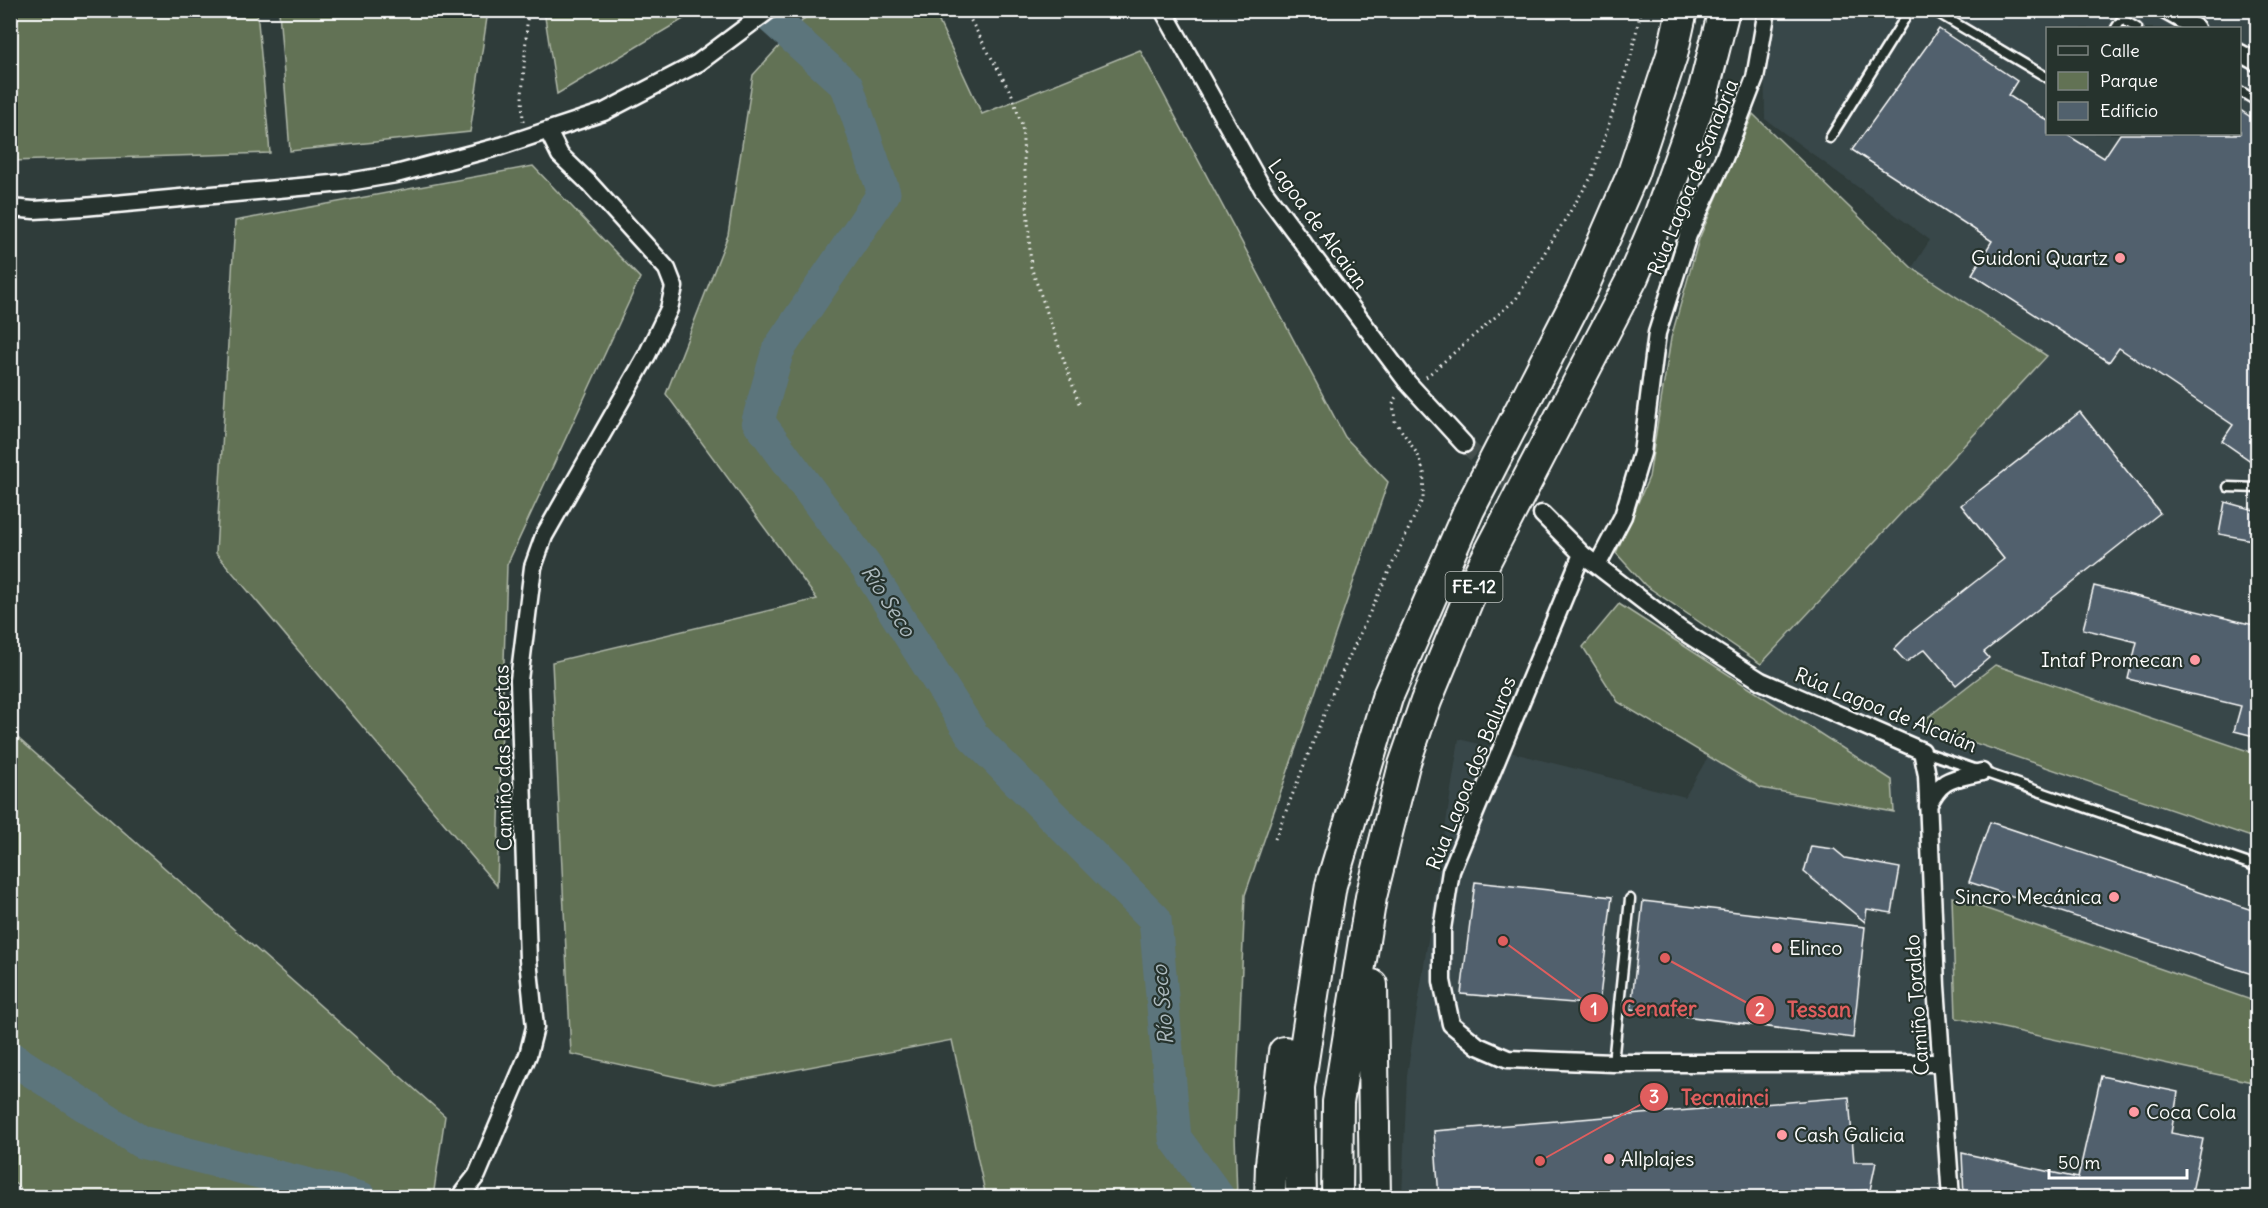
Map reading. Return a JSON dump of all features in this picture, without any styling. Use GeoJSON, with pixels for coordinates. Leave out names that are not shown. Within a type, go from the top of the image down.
{"type":"FeatureCollection","features":[{"type":"Feature","properties":{"kind":"highway","name":"FE-12"},"geometry":{"type":"LineString","coordinates":[[1301,1197],[1299,1087],[1331,885],[1387,698],[1469,510],[1582,290],[1633,173],[1672,55],[1682,10]]}},
{"type":"Feature","properties":{"kind":"highway","name":"FE-12"},"geometry":{"type":"LineString","coordinates":[[1337,1197],[1338,1101],[1371,897],[1404,765],[1426,701],[1479,575],[1633,277],[1659,216],[1703,93],[1724,10]]}},
{"type":"Feature","properties":{"kind":"highway"},"geometry":{"type":"LineString","coordinates":[[1270,1197],[1279,1086],[1292,999],[1331,885]]}},
{"type":"Feature","properties":{"kind":"highway"},"geometry":{"type":"LineString","coordinates":[[1371,897],[1376,1197]]}},
{"type":"Feature","properties":{"kind":"street"},"geometry":{"type":"LineString","coordinates":[[10,208],[34,210],[83,207],[343,183],[396,174],[524,138],[604,112],[698,63],[769,10]]}},
{"type":"Feature","properties":{"kind":"street","name":"Lagoa de Alcaian"},"geometry":{"type":"LineString","coordinates":[[1163,10],[1264,191],[1411,386],[1464,444]]}},
{"type":"Feature","properties":{"kind":"street","name":"Rúa Lagoa de Sanabria"},"geometry":{"type":"LineString","coordinates":[[1598,564],[1623,516],[1642,453],[1657,333],[1688,235],[1724,158],[1755,78],[1767,10]]}},
{"type":"Feature","properties":{"kind":"street"},"geometry":{"type":"LineString","coordinates":[[2164,10],[2194,27]]}},
{"type":"Feature","properties":{"kind":"street"},"geometry":{"type":"LineString","coordinates":[[2241,54],[2258,63]]}},
{"type":"Feature","properties":{"kind":"street","name":"Camiño das Refertas"},"geometry":{"type":"LineString","coordinates":[[459,1197],[477,1175],[528,1055],[535,1028],[528,960],[519,680],[533,567],[544,536],[647,355],[669,309],[674,287],[667,269],[589,183],[560,155],[548,130]]}},
{"type":"Feature","properties":{"kind":"street","name":"Rúa Lagoa de Alcaián"},"geometry":{"type":"LineString","coordinates":[[1542,514],[1582,554],[1598,564],[1681,630],[1761,681],[1922,751]]}},
{"type":"Feature","properties":{"kind":"street","name":"Rúa Lagoa dos Baluros"},"geometry":{"type":"LineString","coordinates":[[1582,554],[1451,871],[1443,929],[1443,981],[1451,1024],[1478,1046],[1508,1059],[1613,1063],[1941,1063]]}},
{"type":"Feature","properties":{"kind":"street","name":"Camiño Toraldo"},"geometry":{"type":"LineString","coordinates":[[1922,751],[1927,775],[1941,1063],[1951,1197]]}},
{"type":"Feature","properties":{"kind":"street"},"geometry":{"type":"LineString","coordinates":[[1927,810],[1933,795],[1943,783],[1982,772]]}},
{"type":"Feature","properties":{"kind":"lane"},"geometry":{"type":"LineString","coordinates":[[1830,138],[1910,10]]}},
{"type":"Feature","properties":{"kind":"lane"},"geometry":{"type":"LineString","coordinates":[[1933,10],[2046,77]]}},
{"type":"Feature","properties":{"kind":"lane"},"geometry":{"type":"LineString","coordinates":[[2117,27],[2127,10]]}},
{"type":"Feature","properties":{"kind":"lane"},"geometry":{"type":"LineString","coordinates":[[2122,19],[2135,27]]}},
{"type":"Feature","properties":{"kind":"lane"},"geometry":{"type":"LineString","coordinates":[[2241,92],[2258,102]]}},
{"type":"Feature","properties":{"kind":"lane"},"geometry":{"type":"LineString","coordinates":[[2228,488],[2258,489]]}},
{"type":"Feature","properties":{"kind":"lane","name":"Rúa Lagoa de Alcaián"},"geometry":{"type":"LineString","coordinates":[[1922,751],[2258,867]]}},
{"type":"Feature","properties":{"kind":"lane"},"geometry":{"type":"LineString","coordinates":[[1613,1063],[1630,899]]}},
{"type":"Feature","properties":{"kind":"path"},"geometry":{"type":"LineString","coordinates":[[524,138],[522,96],[528,10]]}},
{"type":"Feature","properties":{"kind":"path"},"geometry":{"type":"LineString","coordinates":[[965,10],[1011,95],[1022,126],[1031,267],[1080,406]]}},
{"type":"Feature","properties":{"kind":"path"},"geometry":{"type":"LineString","coordinates":[[1275,840],[1332,694],[1423,498],[1424,473],[1418,455],[1395,421],[1393,401],[1516,298],[1592,176],[1631,57],[1641,10]]}},
{"type":"Feature","properties":{"kind":"shaded area"},"geometry":{"type":"Polygon","coordinates":[[[1764,11],[2257,11],[2257,1197],[1402,1198],[1407,1075],[1459,739],[1685,797],[1761,664],[2047,356],[1912,268],[1930,240],[1765,119],[1764,11]]]}},
{"type":"Feature","properties":{"kind":"green space"},"geometry":{"type":"Polygon","coordinates":[[[544,10],[697,11],[557,94],[544,10]]]}},
{"type":"Feature","properties":{"kind":"green space"},"geometry":{"type":"Polygon","coordinates":[[[812,10],[934,11],[982,114],[1140,50],[1345,437],[1388,482],[1245,895],[1235,1134],[1237,1197],[986,1197],[952,1040],[714,1085],[571,1054],[552,662],[817,599],[666,394],[728,235],[753,75],[812,10]]]}},
{"type":"Feature","properties":{"kind":"green space"},"geometry":{"type":"Polygon","coordinates":[[[10,11],[257,11],[270,153],[11,161],[10,11]]]}},
{"type":"Feature","properties":{"kind":"green space"},"geometry":{"type":"Polygon","coordinates":[[[279,11],[488,11],[470,132],[290,151],[279,11]]]}},
{"type":"Feature","properties":{"kind":"green space"},"geometry":{"type":"Polygon","coordinates":[[[1753,114],[1912,268],[2047,356],[1761,664],[1645,585],[1616,553],[1649,477],[1671,338],[1699,239],[1753,114]]]}},
{"type":"Feature","properties":{"kind":"green space"},"geometry":{"type":"Polygon","coordinates":[[[533,166],[640,278],[507,565],[497,886],[216,553],[235,221],[533,166]]]}},
{"type":"Feature","properties":{"kind":"green space"},"geometry":{"type":"Polygon","coordinates":[[[1619,604],[1892,780],[1894,812],[1761,788],[1618,702],[1583,647],[1619,604]]]}},
{"type":"Feature","properties":{"kind":"green space"},"geometry":{"type":"Polygon","coordinates":[[[1995,665],[2257,754],[2257,839],[1919,724],[1995,665]]]}},
{"type":"Feature","properties":{"kind":"green space"},"geometry":{"type":"Polygon","coordinates":[[[11,732],[445,1116],[433,1197],[29,1198],[11,1179],[11,732]]]}},
{"type":"Feature","properties":{"kind":"green space"},"geometry":{"type":"Polygon","coordinates":[[[1952,897],[2257,1002],[2257,1083],[1956,1018],[1952,897]]]}},
{"type":"Feature","properties":{"kind":"building","name":"Guidoni Quartz"},"geometry":{"type":"Polygon","coordinates":[[[1939,29],[2017,81],[2008,95],[2046,120],[2046,135],[2068,135],[2104,158],[2119,135],[2241,135],[2241,111],[2258,122],[2258,466],[2222,441],[2233,425],[2119,348],[2109,362],[1972,274],[1992,241],[1852,150],[1939,29]]]}},
{"type":"Feature","properties":{"kind":"building"},"geometry":{"type":"Polygon","coordinates":[[[2080,412],[2160,513],[1984,652],[1989,658],[1956,685],[1925,649],[1906,662],[1894,649],[1911,632],[2004,559],[1961,505],[2080,412]]]}},
{"type":"Feature","properties":{"kind":"building"},"geometry":{"type":"Polygon","coordinates":[[[2225,502],[2258,511],[2258,541],[2219,534],[2225,502]]]}},
{"type":"Feature","properties":{"kind":"building","name":"Intaf Promecan"},"geometry":{"type":"Polygon","coordinates":[[[2094,586],[2258,626],[2258,737],[2234,731],[2241,706],[2128,679],[2137,642],[2083,629],[2094,586]]]}},
{"type":"Feature","properties":{"kind":"building","name":"Sincro Mecánica"},"geometry":{"type":"Polygon","coordinates":[[[1990,822],[2258,912],[2258,976],[1969,882],[1990,822]]]}},
{"type":"Feature","properties":{"kind":"building"},"geometry":{"type":"Polygon","coordinates":[[[1811,846],[1834,849],[1845,858],[1900,868],[1892,913],[1867,909],[1865,922],[1804,872],[1811,846]]]}},
{"type":"Feature","properties":{"kind":"building"},"geometry":{"type":"Polygon","coordinates":[[[1475,882],[1612,897],[1599,1005],[1461,994],[1475,882]]]}},
{"type":"Feature","properties":{"kind":"building"},"geometry":{"type":"Polygon","coordinates":[[[1643,901],[1865,927],[1853,1038],[1631,1009],[1643,901]]]}},
{"type":"Feature","properties":{"kind":"building"},"geometry":{"type":"Polygon","coordinates":[[[2101,1076],[2178,1092],[2171,1133],[2203,1139],[2191,1197],[1964,1197],[1962,1153],[2078,1178],[2101,1076]]]}},
{"type":"Feature","properties":{"kind":"building"},"geometry":{"type":"Polygon","coordinates":[[[1849,1097],[1854,1162],[1876,1162],[1870,1190],[1856,1191],[1857,1197],[1439,1197],[1434,1131],[1849,1097]]]}},
{"type":"Feature","properties":{"kind":"waterway","name":"Río Seco"},"geometry":{"type":"LineString","coordinates":[[763,10],[847,86],[884,193],[778,350],[758,421],[867,568],[973,736],[1155,919],[1175,1138],[1219,1198]]}},
{"type":"Feature","properties":{"kind":"waterway"},"geometry":{"type":"LineString","coordinates":[[10,1057],[141,1142],[361,1198]]}},
{"type":"Feature","properties":{"kind":"tunnel"},"geometry":{"type":"LineString","coordinates":[[1464,444],[1542,514]]}},
{"type":"Feature","properties":{"kind":"place","name":"Guidoni Quartz"},"geometry":{"type":"Point","coordinates":[2120,258]}},
{"type":"Feature","properties":{"kind":"place","name":"Intaf Promecan"},"geometry":{"type":"Point","coordinates":[2195,660]}},
{"type":"Feature","properties":{"kind":"place","name":"Sincro Mecánica"},"geometry":{"type":"Point","coordinates":[2114,897]}},
{"type":"Feature","properties":{"kind":"place","name":"Cenafer"},"geometry":{"type":"Point","coordinates":[1503,941]}},
{"type":"Feature","properties":{"kind":"place","name":"Elinco"},"geometry":{"type":"Point","coordinates":[1777,948]}},
{"type":"Feature","properties":{"kind":"place","name":"Tessan"},"geometry":{"type":"Point","coordinates":[1665,958]}},
{"type":"Feature","properties":{"kind":"place","name":"Coca Cola"},"geometry":{"type":"Point","coordinates":[2134,1112]}},
{"type":"Feature","properties":{"kind":"place","name":"Cash Galicia"},"geometry":{"type":"Point","coordinates":[1782,1135]}},
{"type":"Feature","properties":{"kind":"place","name":"Allplajes"},"geometry":{"type":"Point","coordinates":[1609,1159]}},
{"type":"Feature","properties":{"kind":"place","name":"Tecnainci"},"geometry":{"type":"Point","coordinates":[1540,1161]}}]}
